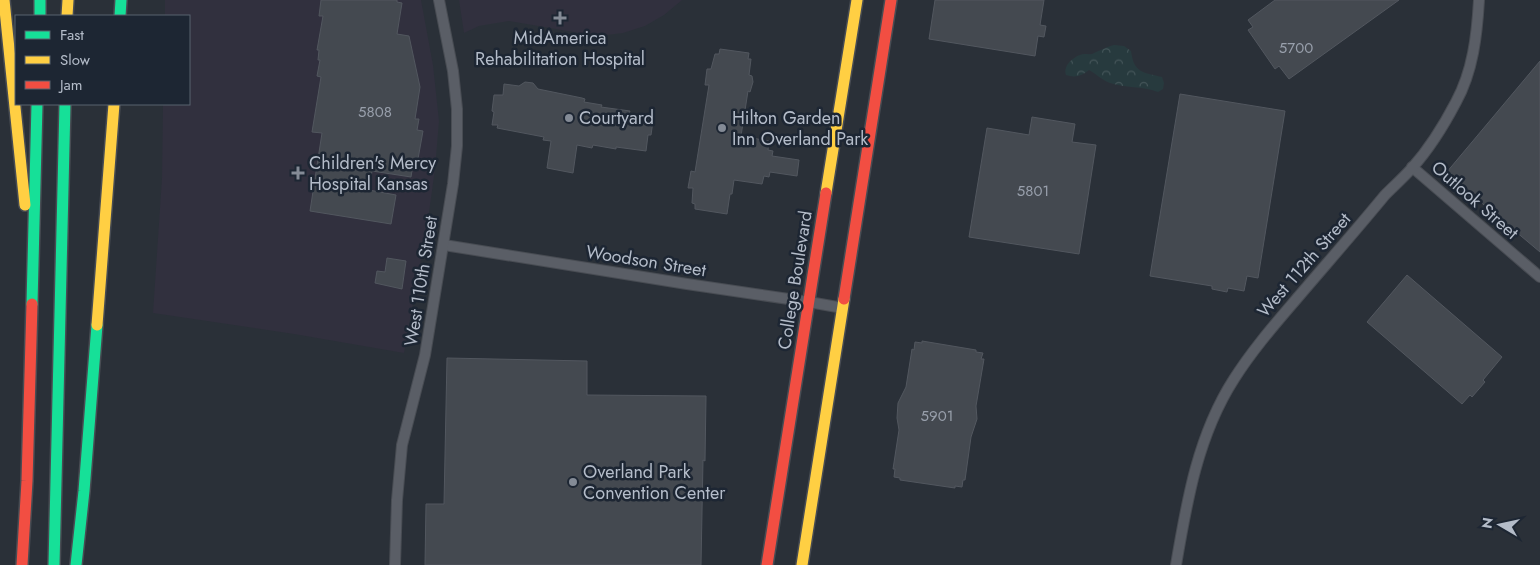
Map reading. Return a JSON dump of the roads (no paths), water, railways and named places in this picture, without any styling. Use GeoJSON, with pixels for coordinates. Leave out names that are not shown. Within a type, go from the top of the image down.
{"type":"FeatureCollection","features":[{"type":"Feature","properties":{"kind":"main road"},"geometry":{"type":"LineString","coordinates":[[4,0],[33,286]]}},
{"type":"Feature","properties":{"kind":"main road"},"geometry":{"type":"LineString","coordinates":[[40,0],[40,15]]}},
{"type":"Feature","properties":{"kind":"main road"},"geometry":{"type":"LineString","coordinates":[[67,15],[68,0]]}},
{"type":"Feature","properties":{"kind":"main road"},"geometry":{"type":"LineString","coordinates":[[120,15],[121,0]]}},
{"type":"Feature","properties":{"kind":"main road","name":"College Boulevard"},"geometry":{"type":"LineString","coordinates":[[767,565],[857,0]]}},
{"type":"Feature","properties":{"kind":"main road"},"geometry":{"type":"LineString","coordinates":[[802,565],[891,0]]}},
{"type":"Feature","properties":{"kind":"main road"},"geometry":{"type":"LineString","coordinates":[[22,565],[33,286],[37,105]]}},
{"type":"Feature","properties":{"kind":"main road"},"geometry":{"type":"LineString","coordinates":[[54,565],[65,105]]}},
{"type":"Feature","properties":{"kind":"main road"},"geometry":{"type":"LineString","coordinates":[[76,565],[114,105]]}},
{"type":"Feature","properties":{"kind":"street","name":"West 110th Street"},"geometry":{"type":"LineString","coordinates":[[395,565],[397,500],[402,445],[425,355],[454,184],[457,146],[453,71],[439,0]]}},
{"type":"Feature","properties":{"kind":"street","name":"West 112th Street"},"geometry":{"type":"LineString","coordinates":[[1176,565],[1185,509],[1193,475],[1216,411],[1233,380],[1256,347],[1412,167],[1433,140],[1457,101],[1474,51],[1479,0]]}},
{"type":"Feature","properties":{"kind":"street","name":"Outlook Street"},"geometry":{"type":"LineString","coordinates":[[1412,167],[1540,277]]}},
{"type":"Feature","properties":{"kind":"street","name":"Woodson Street"},"geometry":{"type":"LineString","coordinates":[[444,245],[843,308]]}},
{"type":"Feature","properties":{"kind":"place","name":"MidAmerica Rehabilitation Hospital"},"geometry":{"type":"Point","coordinates":[560,18]}},
{"type":"Feature","properties":{"kind":"place","name":"Courtyard"},"geometry":{"type":"Point","coordinates":[569,118]}},
{"type":"Feature","properties":{"kind":"place","name":"Hilton Garden Inn Overland Park"},"geometry":{"type":"Point","coordinates":[722,128]}},
{"type":"Feature","properties":{"kind":"place","name":"Children's Mercy Hospital Kansas"},"geometry":{"type":"Point","coordinates":[298,173]}},
{"type":"Feature","properties":{"kind":"place","name":"Overland Park Convention Center"},"geometry":{"type":"Point","coordinates":[573,482]}}]}
